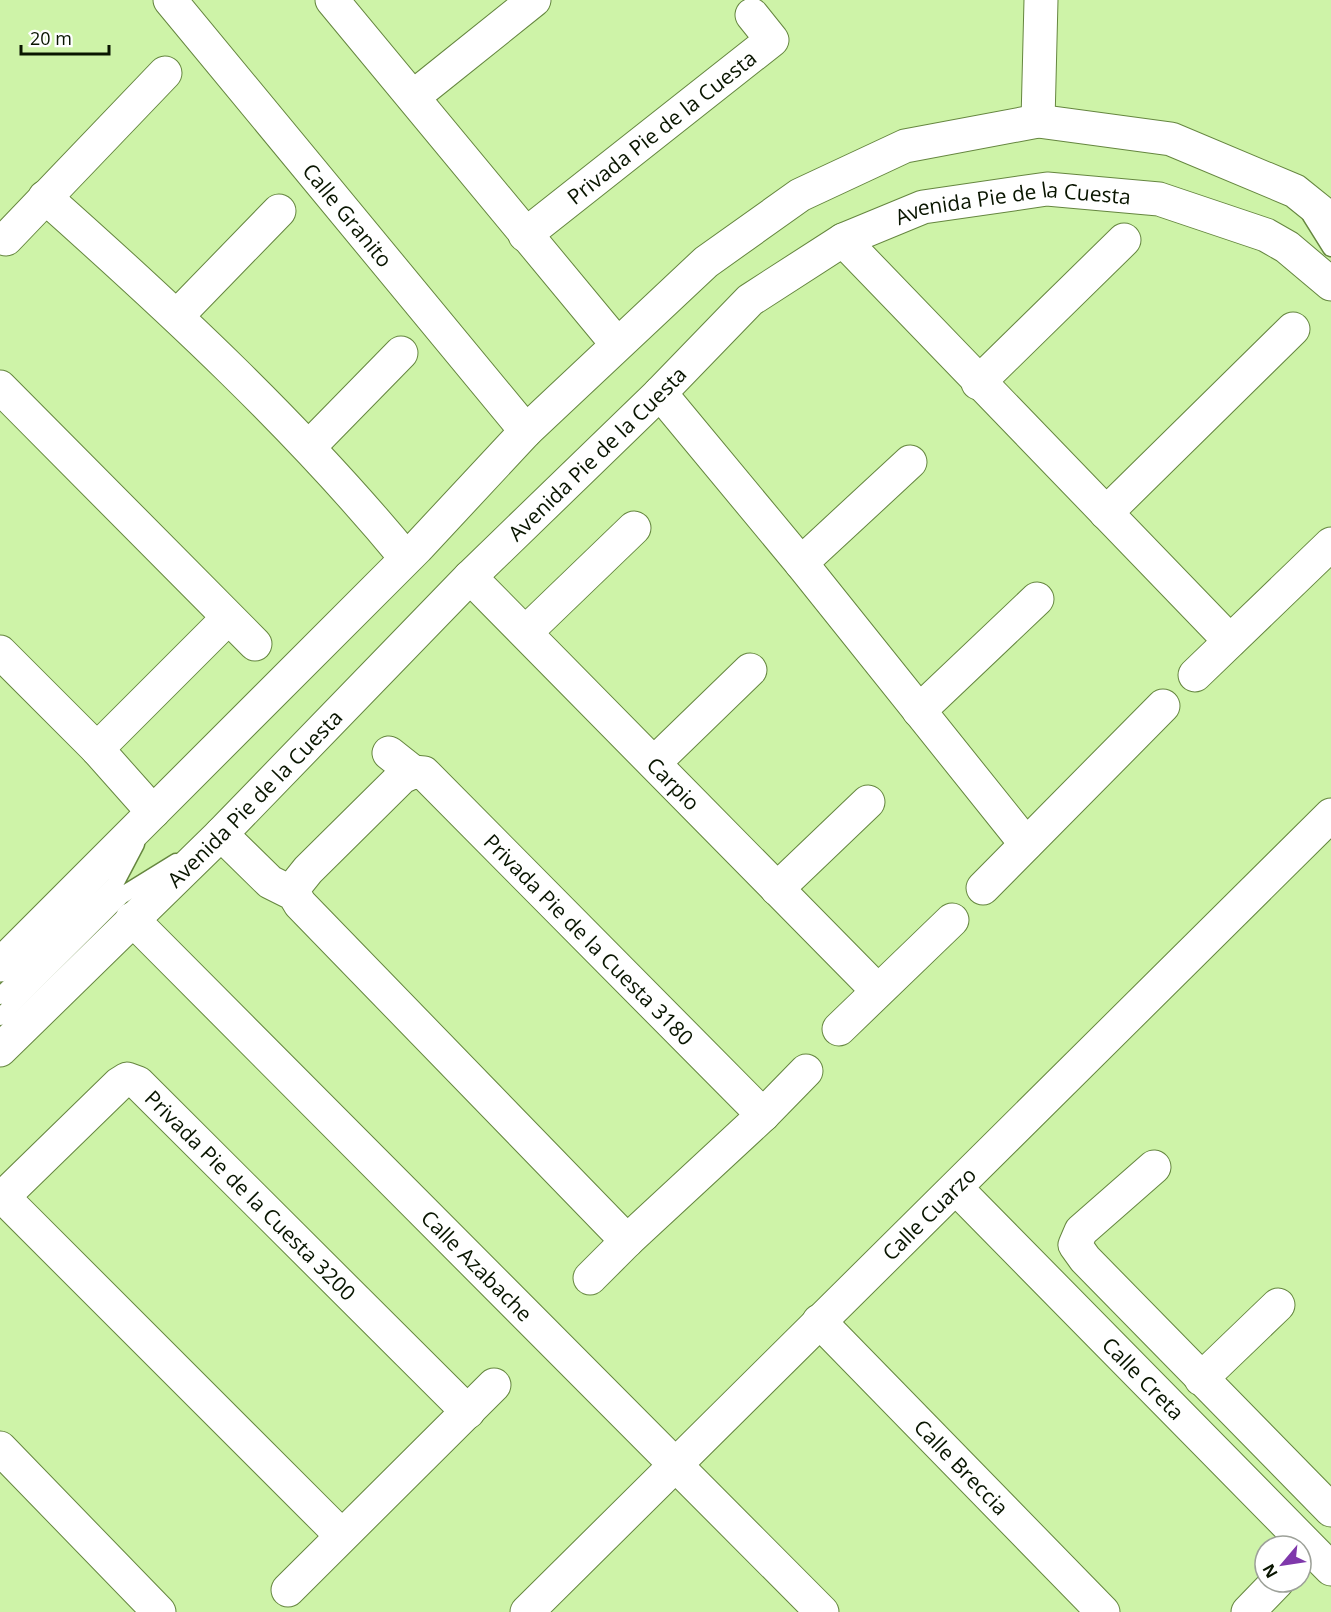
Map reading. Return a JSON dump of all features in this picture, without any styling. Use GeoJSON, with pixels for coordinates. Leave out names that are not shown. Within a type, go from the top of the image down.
{"type":"FeatureCollection","features":[{"type":"Feature","properties":{"kind":"street","name":"Calle Granito"},"geometry":{"type":"LineString","coordinates":[[170,0],[526,431]]}},
{"type":"Feature","properties":{"kind":"street"},"geometry":{"type":"LineString","coordinates":[[332,0],[525,236],[617,344]]}},
{"type":"Feature","properties":{"kind":"street"},"geometry":{"type":"LineString","coordinates":[[413,97],[534,0]]}},
{"type":"Feature","properties":{"kind":"street"},"geometry":{"type":"LineString","coordinates":[[1038,122],[1041,0]]}},
{"type":"Feature","properties":{"kind":"street","name":"Privada Pie de la Cuesta"},"geometry":{"type":"LineString","coordinates":[[525,236],[772,40],[752,15]]}},
{"type":"Feature","properties":{"kind":"street"},"geometry":{"type":"LineString","coordinates":[[6,239],[165,73]]}},
{"type":"Feature","properties":{"kind":"street"},"geometry":{"type":"LineString","coordinates":[[0,965],[406,558],[526,431],[706,262],[800,195],[905,146],[1038,122],[1171,139],[1295,191],[1331,220]]}},
{"type":"Feature","properties":{"kind":"street","name":"Avenida Pie de la Cuesta"},"geometry":{"type":"LineString","coordinates":[[0,1050],[221,834],[470,577],[660,393],[750,300],[843,240],[922,207],[1047,189],[1159,199],[1266,235],[1287,247],[1331,284]]}},
{"type":"Feature","properties":{"kind":"street"},"geometry":{"type":"LineString","coordinates":[[45,197],[178,315],[309,447],[406,558]]}},
{"type":"Feature","properties":{"kind":"street"},"geometry":{"type":"LineString","coordinates":[[178,315],[279,211]]}},
{"type":"Feature","properties":{"kind":"street"},"geometry":{"type":"LineString","coordinates":[[843,240],[978,383],[1230,641]]}},
{"type":"Feature","properties":{"kind":"street"},"geometry":{"type":"LineString","coordinates":[[978,383],[1124,240]]}},
{"type":"Feature","properties":{"kind":"street"},"geometry":{"type":"LineString","coordinates":[[1106,513],[1293,329]]}},
{"type":"Feature","properties":{"kind":"street"},"geometry":{"type":"LineString","coordinates":[[309,447],[401,353]]}},
{"type":"Feature","properties":{"kind":"street"},"geometry":{"type":"LineString","coordinates":[[0,387],[227,619],[255,644]]}},
{"type":"Feature","properties":{"kind":"street"},"geometry":{"type":"LineString","coordinates":[[660,393],[801,563],[1026,844]]}},
{"type":"Feature","properties":{"kind":"street"},"geometry":{"type":"LineString","coordinates":[[801,563],[910,462]]}},
{"type":"Feature","properties":{"kind":"street"},"geometry":{"type":"LineString","coordinates":[[526,632],[634,528]]}},
{"type":"Feature","properties":{"kind":"street"},"geometry":{"type":"LineString","coordinates":[[1195,675],[1331,544]]}},
{"type":"Feature","properties":{"kind":"street","name":"Carpio"},"geometry":{"type":"LineString","coordinates":[[470,577],[877,990]]}},
{"type":"Feature","properties":{"kind":"street"},"geometry":{"type":"LineString","coordinates":[[919,711],[1037,599]]}},
{"type":"Feature","properties":{"kind":"street"},"geometry":{"type":"LineString","coordinates":[[97,749],[227,619]]}},
{"type":"Feature","properties":{"kind":"street"},"geometry":{"type":"LineString","coordinates":[[0,652],[97,749],[153,812]]}},
{"type":"Feature","properties":{"kind":"street"},"geometry":{"type":"LineString","coordinates":[[654,763],[750,670]]}},
{"type":"Feature","properties":{"kind":"street"},"geometry":{"type":"LineString","coordinates":[[983,888],[1162,706]]}},
{"type":"Feature","properties":{"kind":"street","name":"Privada Pie de la Cuesta 3180"},"geometry":{"type":"LineString","coordinates":[[294,894],[296,885],[308,870],[402,777],[401,763],[424,773],[763,1115]]}},
{"type":"Feature","properties":{"kind":"street"},"geometry":{"type":"LineString","coordinates":[[777,889],[868,802]]}},
{"type":"Feature","properties":{"kind":"street","name":"Calle Cuarzo"},"geometry":{"type":"LineString","coordinates":[[541,1607],[676,1465],[819,1321],[1331,815]]}},
{"type":"Feature","properties":{"kind":"street"},"geometry":{"type":"LineString","coordinates":[[221,834],[270,882],[294,894],[300,904],[627,1241]]}},
{"type":"Feature","properties":{"kind":"street","name":"Calle Azabache"},"geometry":{"type":"LineString","coordinates":[[132,920],[822,1612]]}},
{"type":"Feature","properties":{"kind":"street"},"geometry":{"type":"LineString","coordinates":[[839,1029],[952,920]]}},
{"type":"Feature","properties":{"kind":"street"},"geometry":{"type":"LineString","coordinates":[[590,1278],[763,1115],[806,1071]]}},
{"type":"Feature","properties":{"kind":"street","name":"Privada Pie de la Cuesta 3200"},"geometry":{"type":"LineString","coordinates":[[341,1535],[1,1196],[119,1083],[127,1079],[138,1083],[468,1412]]}},
{"type":"Feature","properties":{"kind":"street"},"geometry":{"type":"LineString","coordinates":[[1154,1167],[1082,1231],[1075,1245],[1201,1379],[1331,1510]]}},
{"type":"Feature","properties":{"kind":"street","name":"Calle Creta"},"geometry":{"type":"LineString","coordinates":[[956,1188],[1314,1558]]}},
{"type":"Feature","properties":{"kind":"street"},"geometry":{"type":"LineString","coordinates":[[1201,1379],[1278,1305]]}},
{"type":"Feature","properties":{"kind":"street","name":"Calle Breccia"},"geometry":{"type":"LineString","coordinates":[[819,1321],[1103,1612]]}},
{"type":"Feature","properties":{"kind":"street"},"geometry":{"type":"LineString","coordinates":[[288,1590],[494,1385]]}},
{"type":"Feature","properties":{"kind":"street"},"geometry":{"type":"LineString","coordinates":[[0,1448],[159,1612]]}},
{"type":"Feature","properties":{"kind":"street"},"geometry":{"type":"LineString","coordinates":[[1248,1612],[1265,1594]]}},
{"type":"Feature","properties":{"kind":"lane"},"geometry":{"type":"LineString","coordinates":[[1295,191],[1331,248]]}},
{"type":"Feature","properties":{"kind":"lane"},"geometry":{"type":"LineString","coordinates":[[1287,247],[1323,258],[1331,264]]}},
{"type":"Feature","properties":{"kind":"lane"},"geometry":{"type":"LineString","coordinates":[[0,996],[114,884],[153,812]]}},
{"type":"Feature","properties":{"kind":"lane"},"geometry":{"type":"LineString","coordinates":[[0,1017],[122,896],[221,834]]}}]}
